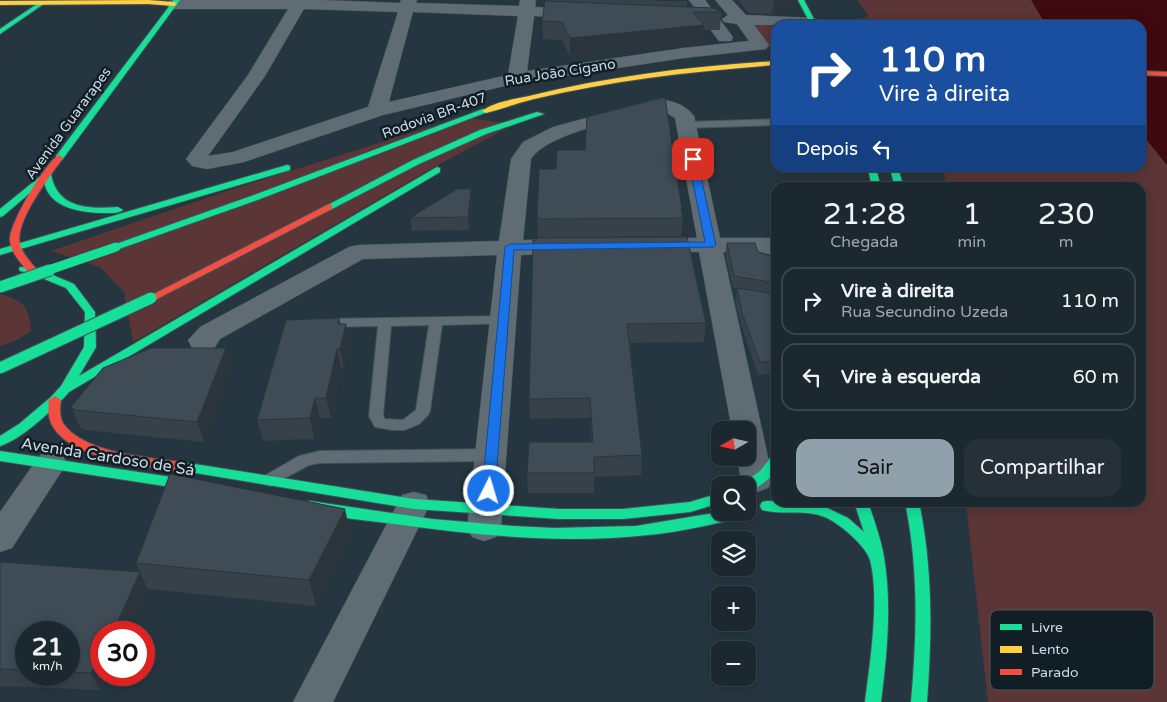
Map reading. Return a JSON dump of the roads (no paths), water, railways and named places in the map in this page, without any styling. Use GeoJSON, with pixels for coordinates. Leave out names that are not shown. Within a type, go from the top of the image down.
{"type":"FeatureCollection","features":[{"type":"Feature","properties":{"kind":"main road"},"geometry":{"type":"LineString","coordinates":[[801,0],[811,20]]}},
{"type":"Feature","properties":{"kind":"main road"},"geometry":{"type":"LineString","coordinates":[[0,3],[175,2]]}},
{"type":"Feature","properties":{"kind":"main road","name":"Avenida Guararapes"},"geometry":{"type":"LineString","coordinates":[[15,248],[12,240],[14,230],[47,174],[175,2]]}},
{"type":"Feature","properties":{"kind":"main road"},"geometry":{"type":"LineString","coordinates":[[0,32],[42,3]]}},
{"type":"Feature","properties":{"kind":"main road","name":"Rodovia BR-407"},"geometry":{"type":"LineString","coordinates":[[0,286],[257,197],[497,107],[546,94],[642,75],[722,66],[771,63]]}},
{"type":"Feature","properties":{"kind":"main road"},"geometry":{"type":"LineString","coordinates":[[634,90],[720,75],[771,72]]}},
{"type":"Feature","properties":{"kind":"main road"},"geometry":{"type":"LineString","coordinates":[[1146,73],[1167,74]]}},
{"type":"Feature","properties":{"kind":"main road"},"geometry":{"type":"LineString","coordinates":[[357,146],[454,116],[497,107]]}},
{"type":"Feature","properties":{"kind":"main road","name":"Rodovia BR-407"},"geometry":{"type":"LineString","coordinates":[[0,368],[151,298],[416,162],[483,132],[550,111],[495,136],[469,151]]}},
{"type":"Feature","properties":{"kind":"main road"},"geometry":{"type":"LineString","coordinates":[[0,252],[302,164]]}},
{"type":"Feature","properties":{"kind":"main road"},"geometry":{"type":"LineString","coordinates":[[65,389],[444,166]]}},
{"type":"Feature","properties":{"kind":"main road"},"geometry":{"type":"LineString","coordinates":[[47,174],[48,186],[53,194],[62,202],[73,207],[89,210],[112,210],[173,201]]}},
{"type":"Feature","properties":{"kind":"main road"},"geometry":{"type":"LineString","coordinates":[[0,214],[47,174]]}},
{"type":"Feature","properties":{"kind":"main road"},"geometry":{"type":"LineString","coordinates":[[15,248],[32,270]]}},
{"type":"Feature","properties":{"kind":"main road"},"geometry":{"type":"LineString","coordinates":[[0,442],[23,427],[55,400],[65,389],[90,347],[90,312],[70,286],[32,270],[16,268]]}},
{"type":"Feature","properties":{"kind":"main road","name":"Avenida Cardoso de Sá"},"geometry":{"type":"LineString","coordinates":[[55,400],[57,424],[66,436],[78,443],[144,461],[270,480],[408,513],[486,519],[559,514],[623,514],[690,507],[711,501]]}},
{"type":"Feature","properties":{"kind":"main road","name":"Avenida Cardoso de Sá"},"geometry":{"type":"LineString","coordinates":[[0,456],[214,489]]}},
{"type":"Feature","properties":{"kind":"main road","name":"Avenida Cardoso de Sá"},"geometry":{"type":"LineString","coordinates":[[756,499],[765,487]]}},
{"type":"Feature","properties":{"kind":"main road","name":"Avenida Cardoso de Sá"},"geometry":{"type":"LineString","coordinates":[[300,504],[486,519],[604,534],[666,530],[711,520]]}},
{"type":"Feature","properties":{"kind":"main road","name":"Avenida Cardoso de Sá"},"geometry":{"type":"LineString","coordinates":[[814,507],[839,516],[860,534],[878,558]]}},
{"type":"Feature","properties":{"kind":"main road"},"geometry":{"type":"LineString","coordinates":[[863,507],[871,525],[878,558],[882,636],[874,702]]}},
{"type":"Feature","properties":{"kind":"main road"},"geometry":{"type":"LineString","coordinates":[[914,507],[920,528],[926,632],[920,702]]}},
{"type":"Feature","properties":{"kind":"street"},"geometry":{"type":"LineString","coordinates":[[697,0],[712,18],[732,49]]}},
{"type":"Feature","properties":{"kind":"street"},"geometry":{"type":"LineString","coordinates":[[723,0],[742,20]]}},
{"type":"Feature","properties":{"kind":"street"},"geometry":{"type":"LineString","coordinates":[[175,2],[528,5],[595,13]]}},
{"type":"Feature","properties":{"kind":"street","name":"Rua João Cigano"},"geometry":{"type":"LineString","coordinates":[[300,2],[256,76],[196,160],[207,163],[237,158],[377,111],[517,78],[684,53],[756,46],[760,43],[742,20]]}},
{"type":"Feature","properties":{"kind":"street"},"geometry":{"type":"LineString","coordinates":[[377,111],[408,3]]}},
{"type":"Feature","properties":{"kind":"street"},"geometry":{"type":"LineString","coordinates":[[517,78],[528,5]]}},
{"type":"Feature","properties":{"kind":"street"},"geometry":{"type":"LineString","coordinates":[[692,17],[771,22]]}},
{"type":"Feature","properties":{"kind":"street"},"geometry":{"type":"LineString","coordinates":[[486,519],[510,247],[521,159],[530,146],[542,138],[560,131],[638,109],[664,105],[677,109],[685,120],[711,245],[725,292],[745,421]]}},
{"type":"Feature","properties":{"kind":"street"},"geometry":{"type":"LineString","coordinates":[[625,246],[711,245],[770,249]]}},
{"type":"Feature","properties":{"kind":"street"},"geometry":{"type":"LineString","coordinates":[[203,344],[203,338],[210,333],[358,252],[596,246]]}},
{"type":"Feature","properties":{"kind":"street"},"geometry":{"type":"LineString","coordinates":[[756,459],[765,487]]}},
{"type":"Feature","properties":{"kind":"street"},"geometry":{"type":"LineString","coordinates":[[0,539],[51,463]]}},
{"type":"Feature","properties":{"kind":"street"},"geometry":{"type":"LineString","coordinates":[[313,702],[408,513]]}},
{"type":"Feature","properties":{"kind":"lane"},"geometry":{"type":"LineString","coordinates":[[685,120],[771,122]]}},
{"type":"Feature","properties":{"kind":"lane"},"geometry":{"type":"LineString","coordinates":[[308,323],[504,320]]}},
{"type":"Feature","properties":{"kind":"lane"},"geometry":{"type":"LineString","coordinates":[[384,322],[376,416],[380,423],[394,426],[406,425],[416,421],[423,411],[436,321]]}},
{"type":"Feature","properties":{"kind":"lane"},"geometry":{"type":"LineString","coordinates":[[270,480],[305,460],[320,457],[492,455]]}}]}
